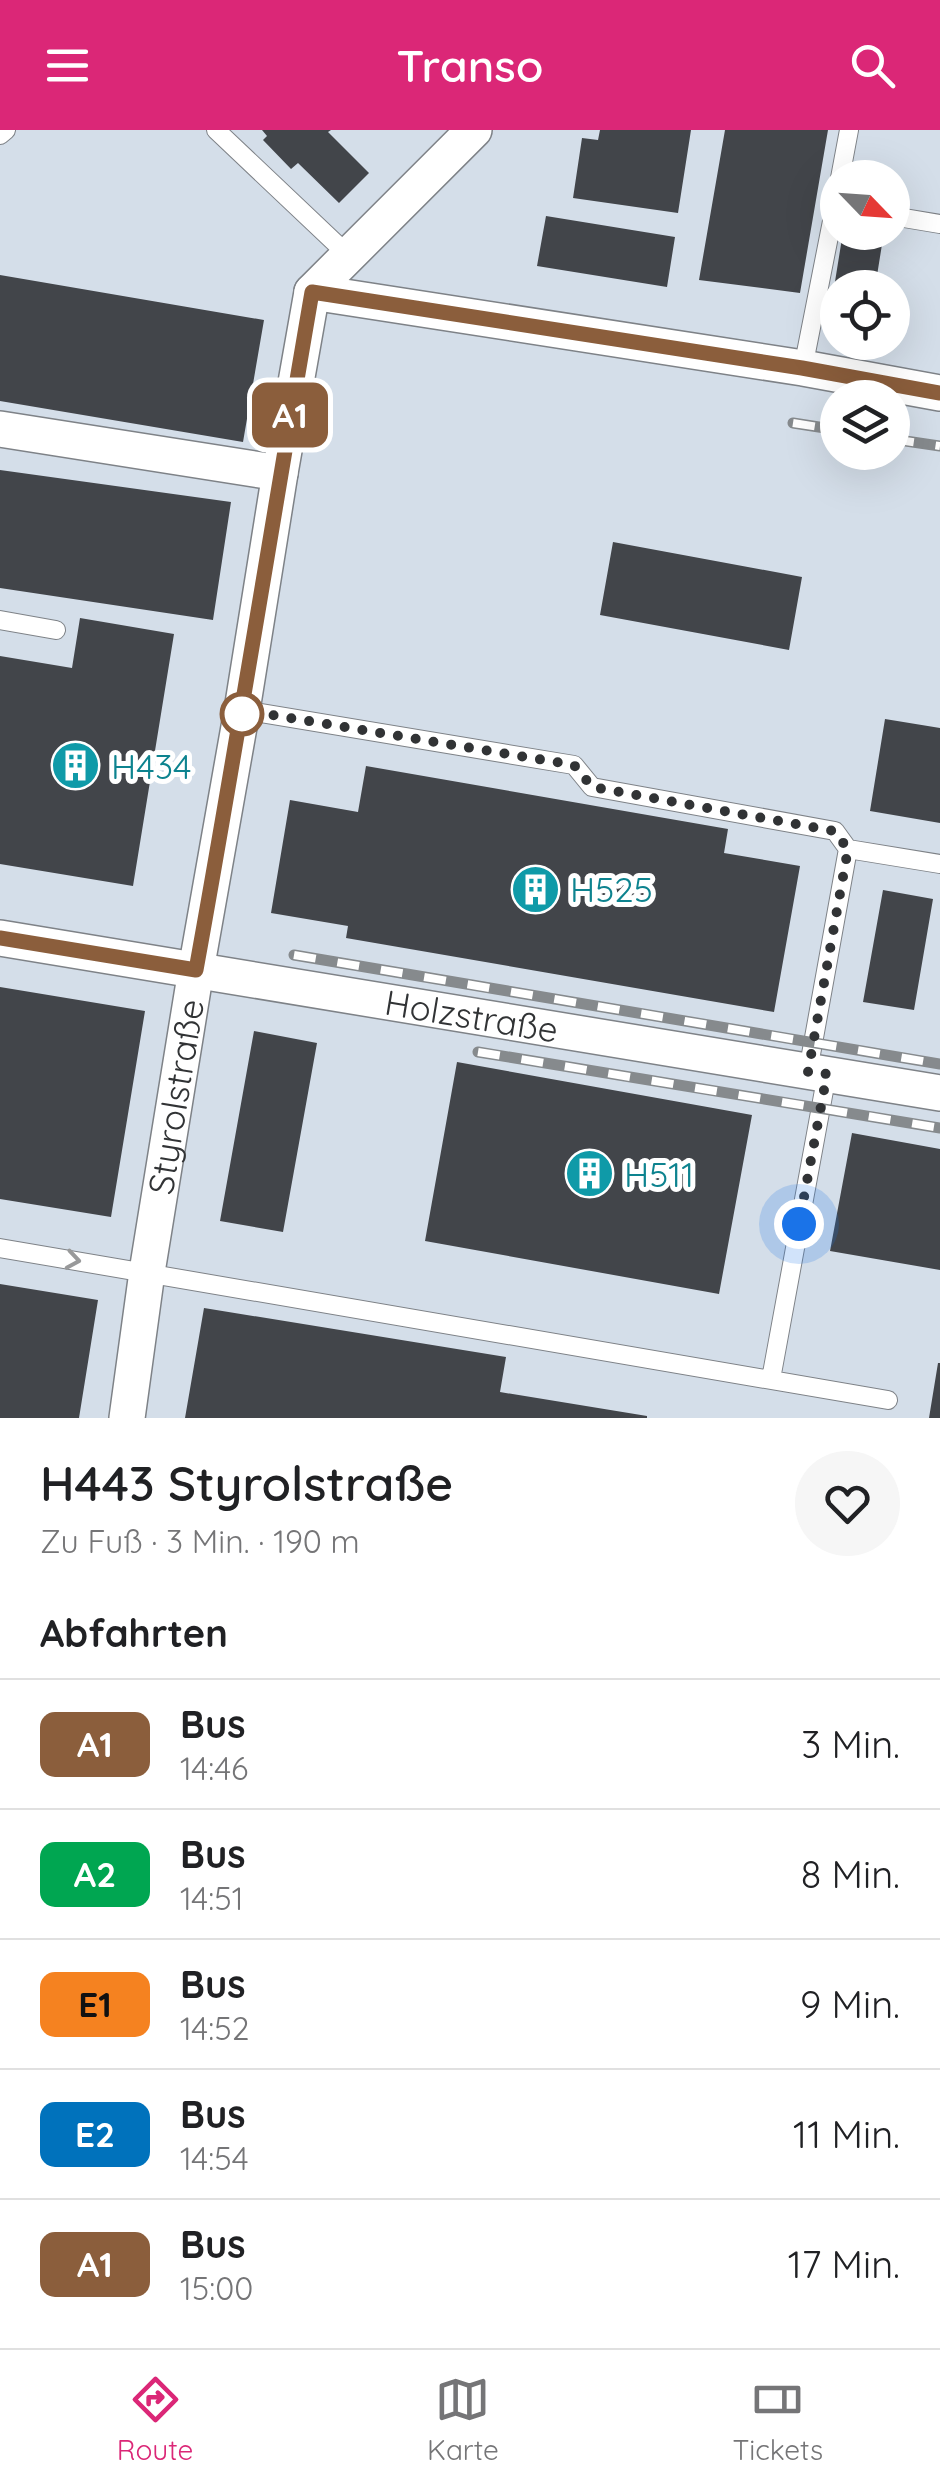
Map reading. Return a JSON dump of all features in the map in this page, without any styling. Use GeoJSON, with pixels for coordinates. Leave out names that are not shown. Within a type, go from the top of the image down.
{"type":"FeatureCollection","features":[{"type":"Feature","properties":{"kind":"street"},"geometry":{"type":"LineString","coordinates":[[312,292],[474,130]]}},
{"type":"Feature","properties":{"kind":"street"},"geometry":{"type":"LineString","coordinates":[[312,292],[940,393]]}},
{"type":"Feature","properties":{"kind":"street","name":"Styrolstraße"},"geometry":{"type":"LineString","coordinates":[[127,1418],[196,970],[312,292]]}},
{"type":"Feature","properties":{"kind":"street"},"geometry":{"type":"LineString","coordinates":[[0,429],[280,473]]}},
{"type":"Feature","properties":{"kind":"street","name":"Holzstraße"},"geometry":{"type":"LineString","coordinates":[[0,938],[940,1093]]}},
{"type":"Feature","properties":{"kind":"lane"},"geometry":{"type":"LineString","coordinates":[[216,130],[348,255]]}},
{"type":"Feature","properties":{"kind":"lane"},"geometry":{"type":"LineString","coordinates":[[843,160],[849,130]]}},
{"type":"Feature","properties":{"kind":"lane"},"geometry":{"type":"LineString","coordinates":[[910,219],[940,224]]}},
{"type":"Feature","properties":{"kind":"lane"},"geometry":{"type":"LineString","coordinates":[[802,368],[826,250]]}},
{"type":"Feature","properties":{"kind":"lane"},"geometry":{"type":"LineString","coordinates":[[0,620],[56,630]]}},
{"type":"Feature","properties":{"kind":"lane"},"geometry":{"type":"LineString","coordinates":[[242,710],[574,765],[592,787],[834,831],[848,849],[940,864]]}},
{"type":"Feature","properties":{"kind":"lane"},"geometry":{"type":"LineString","coordinates":[[771,1379],[848,849]]}},
{"type":"Feature","properties":{"kind":"lane"},"geometry":{"type":"LineString","coordinates":[[0,1248],[888,1400]]}},
{"type":"Feature","properties":{"kind":"shaded area"},"geometry":{"type":"Polygon","coordinates":[[[0,130],[940,130],[940,1418],[0,1418],[0,130]]]}},
{"type":"Feature","properties":{"kind":"building"},"geometry":{"type":"Polygon","coordinates":[[[262,130],[331,130],[328,132],[369,173],[339,203],[298,163],[291,169],[263,140],[267,136],[262,130]]]}},
{"type":"Feature","properties":{"kind":"building"},"geometry":{"type":"Polygon","coordinates":[[[600,130],[691,130],[678,213],[573,198],[582,138],[598,140],[600,130]]]}},
{"type":"Feature","properties":{"kind":"building"},"geometry":{"type":"Polygon","coordinates":[[[725,130],[828,130],[800,293],[699,280],[725,130]]]}},
{"type":"Feature","properties":{"kind":"building"},"geometry":{"type":"Polygon","coordinates":[[[546,216],[675,237],[667,287],[537,266],[546,216]]]}},
{"type":"Feature","properties":{"kind":"building"},"geometry":{"type":"Polygon","coordinates":[[[840,250],[881,250],[878,270],[837,270],[840,250]]]}},
{"type":"Feature","properties":{"kind":"building"},"geometry":{"type":"Polygon","coordinates":[[[0,275],[264,320],[243,442],[0,401],[0,275]]]}},
{"type":"Feature","properties":{"kind":"building"},"geometry":{"type":"Polygon","coordinates":[[[0,470],[231,502],[213,620],[0,588],[0,470]]]}},
{"type":"Feature","properties":{"kind":"building"},"geometry":{"type":"Polygon","coordinates":[[[613,542],[802,577],[789,650],[600,615],[613,542]]]}},
{"type":"Feature","properties":{"kind":"building","name":"H434"},"geometry":{"type":"Polygon","coordinates":[[[80,618],[174,634],[133,886],[0,864],[0,656],[72,668],[80,618]]]}},
{"type":"Feature","properties":{"kind":"building"},"geometry":{"type":"Polygon","coordinates":[[[885,719],[940,728],[940,823],[870,811],[885,719]]]}},
{"type":"Feature","properties":{"kind":"building","name":"H525"},"geometry":{"type":"Polygon","coordinates":[[[366,766],[728,829],[724,853],[800,866],[774,1012],[346,938],[348,926],[271,913],[290,800],[358,812],[366,766]]]}},
{"type":"Feature","properties":{"kind":"building"},"geometry":{"type":"Polygon","coordinates":[[[883,890],[933,899],[914,1010],[863,1002],[883,890]]]}},
{"type":"Feature","properties":{"kind":"building"},"geometry":{"type":"Polygon","coordinates":[[[0,987],[145,1011],[111,1217],[0,1199],[0,987]]]}},
{"type":"Feature","properties":{"kind":"building"},"geometry":{"type":"Polygon","coordinates":[[[254,1031],[317,1043],[283,1232],[220,1221],[254,1031]]]}},
{"type":"Feature","properties":{"kind":"building","name":"H511"},"geometry":{"type":"Polygon","coordinates":[[[457,1062],[752,1115],[719,1294],[425,1241],[457,1062]]]}},
{"type":"Feature","properties":{"kind":"building"},"geometry":{"type":"Polygon","coordinates":[[[852,1133],[940,1149],[940,1270],[830,1251],[852,1133]]]}},
{"type":"Feature","properties":{"kind":"building"},"geometry":{"type":"Polygon","coordinates":[[[0,1284],[98,1300],[79,1418],[0,1418],[0,1284]]]}},
{"type":"Feature","properties":{"kind":"building"},"geometry":{"type":"Polygon","coordinates":[[[204,1308],[506,1357],[500,1392],[647,1418],[185,1418],[204,1308]]]}},
{"type":"Feature","properties":{"kind":"building"},"geometry":{"type":"Polygon","coordinates":[[[938,1363],[940,1418],[929,1418],[938,1363]]]}},
{"type":"Feature","properties":{"kind":"railway"},"geometry":{"type":"LineString","coordinates":[[793,423],[820,427]]}},
{"type":"Feature","properties":{"kind":"railway"},"geometry":{"type":"LineString","coordinates":[[910,442],[940,446]]}},
{"type":"Feature","properties":{"kind":"railway"},"geometry":{"type":"LineString","coordinates":[[294,955],[940,1064]]}},
{"type":"Feature","properties":{"kind":"railway"},"geometry":{"type":"LineString","coordinates":[[478,1052],[940,1128]]}},
{"type":"Feature","properties":{"kind":"bus line","name":"A1"},"geometry":{"type":"LineString","coordinates":[[0,938],[196,970],[312,292],[940,393]]}},
{"type":"Feature","properties":{"kind":"place","name":"H434"},"geometry":{"type":"Point","coordinates":[76,766]}},
{"type":"Feature","properties":{"kind":"place","name":"H525"},"geometry":{"type":"Point","coordinates":[535,889]}},
{"type":"Feature","properties":{"kind":"place","name":"H511"},"geometry":{"type":"Point","coordinates":[589,1174]}},
{"type":"Feature","properties":{"kind":"route"},"geometry":{"type":"LineString","coordinates":[[242,714],[242,710],[574,765],[592,787],[834,831],[848,849],[808,1072],[827,1074],[799,1224]]}}]}
